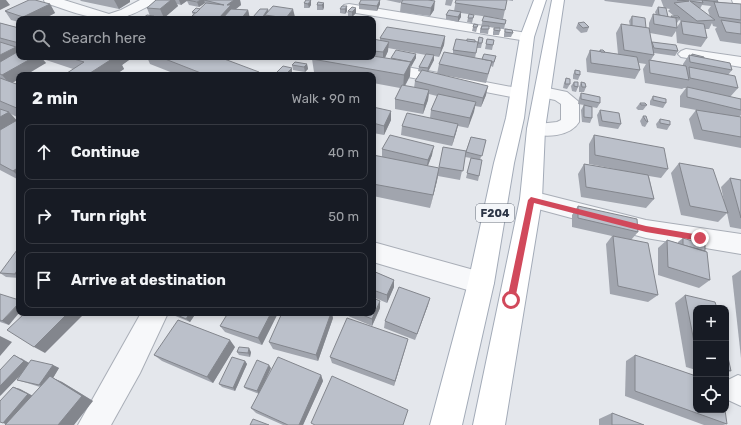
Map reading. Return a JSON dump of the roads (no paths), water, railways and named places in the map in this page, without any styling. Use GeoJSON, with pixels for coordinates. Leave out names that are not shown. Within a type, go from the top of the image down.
{"type":"FeatureCollection","features":[{"type":"Feature","properties":{"kind":"main road","name":"F204"},"geometry":{"type":"LineString","coordinates":[[446,425],[481,283],[504,163],[515,118],[517,94],[527,37],[540,0]]}},
{"type":"Feature","properties":{"kind":"main road","name":"F204"},"geometry":{"type":"LineString","coordinates":[[489,425],[531,200],[536,129],[558,0]]}},
{"type":"Feature","properties":{"kind":"street"},"geometry":{"type":"LineString","coordinates":[[50,0],[74,6],[96,16]]}},
{"type":"Feature","properties":{"kind":"street"},"geometry":{"type":"LineString","coordinates":[[118,16],[150,0]]}},
{"type":"Feature","properties":{"kind":"street"},"geometry":{"type":"LineString","coordinates":[[349,8],[527,37]]}},
{"type":"Feature","properties":{"kind":"street"},"geometry":{"type":"LineString","coordinates":[[686,54],[738,62],[741,78]]}},
{"type":"Feature","properties":{"kind":"street"},"geometry":{"type":"LineString","coordinates":[[346,60],[517,94]]}},
{"type":"Feature","properties":{"kind":"street"},"geometry":{"type":"LineString","coordinates":[[536,129],[561,128],[570,122],[570,102],[561,96],[543,92]]}},
{"type":"Feature","properties":{"kind":"street"},"geometry":{"type":"LineString","coordinates":[[531,200],[646,229],[741,244]]}},
{"type":"Feature","properties":{"kind":"street"},"geometry":{"type":"LineString","coordinates":[[376,253],[481,283]]}},
{"type":"Feature","properties":{"kind":"street"},"geometry":{"type":"LineString","coordinates":[[94,425],[130,363],[154,316]]}}]}
